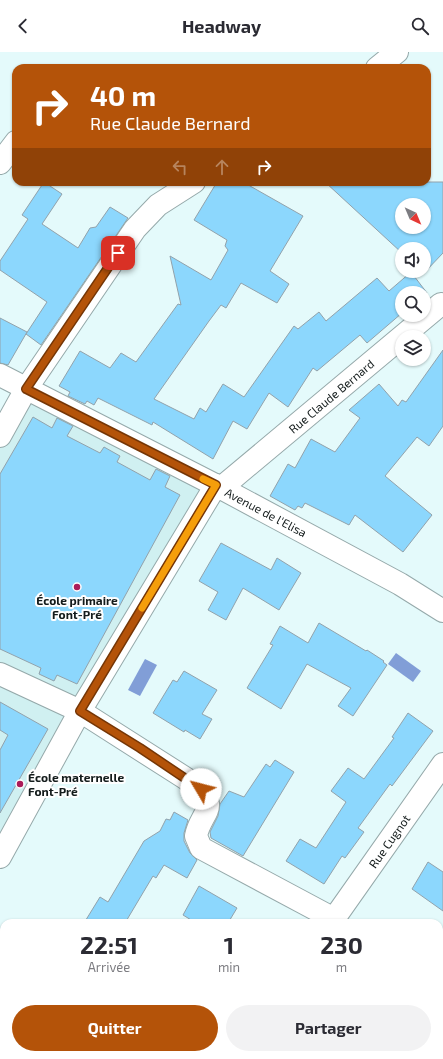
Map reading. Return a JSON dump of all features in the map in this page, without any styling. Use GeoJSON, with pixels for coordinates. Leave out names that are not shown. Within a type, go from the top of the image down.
{"type":"FeatureCollection","features":[{"type":"Feature","properties":{"kind":"street"},"geometry":{"type":"LineString","coordinates":[[382,64],[394,53]]}},
{"type":"Feature","properties":{"kind":"street"},"geometry":{"type":"LineString","coordinates":[[0,163],[12,147]]}},
{"type":"Feature","properties":{"kind":"street"},"geometry":{"type":"LineString","coordinates":[[0,436],[26,389],[145,216],[158,205],[188,186]]}},
{"type":"Feature","properties":{"kind":"street","name":"Rue Claude Bernard"},"geometry":{"type":"LineString","coordinates":[[0,857],[80,711],[218,487],[441,304]]}},
{"type":"Feature","properties":{"kind":"street","name":"Avenue de l'Elisa"},"geometry":{"type":"LineString","coordinates":[[0,375],[218,487],[400,584],[443,611]]}},
{"type":"Feature","properties":{"kind":"street"},"geometry":{"type":"LineString","coordinates":[[0,674],[80,711],[191,782],[205,794],[209,808],[196,836],[201,848],[329,919]]}},
{"type":"Feature","properties":{"kind":"street","name":"Rue Cugnot"},"geometry":{"type":"LineString","coordinates":[[334,919],[443,764]]}},
{"type":"Feature","properties":{"kind":"shaded area","name":"École primaire Font-Pré"},"geometry":{"type":"Polygon","coordinates":[[[26,389],[216,485],[0,857],[0,436],[26,389]]]}},
{"type":"Feature","properties":{"kind":"water"},"geometry":{"type":"Polygon","coordinates":[[[396,653],[421,671],[413,682],[388,664],[396,653]]]}},
{"type":"Feature","properties":{"kind":"water"},"geometry":{"type":"Polygon","coordinates":[[[145,659],[157,665],[140,696],[128,690],[145,659]]]}},
{"type":"Feature","properties":{"kind":"building"},"geometry":{"type":"Polygon","coordinates":[[[431,182],[443,182],[443,253],[431,266],[431,242],[395,242],[395,247],[329,186],[431,186],[431,182]]]}},
{"type":"Feature","properties":{"kind":"building"},"geometry":{"type":"Polygon","coordinates":[[[41,186],[50,186],[62,194],[42,224],[78,248],[90,228],[96,227],[110,207],[128,218],[41,345],[26,334],[47,302],[0,270],[0,261],[28,219],[22,215],[41,186]]]}},
{"type":"Feature","properties":{"kind":"building"},"geometry":{"type":"Polygon","coordinates":[[[215,186],[250,186],[303,216],[270,271],[289,284],[277,303],[241,283],[226,308],[221,305],[154,399],[194,419],[200,408],[206,412],[223,384],[244,397],[294,326],[298,329],[319,312],[326,321],[377,278],[389,291],[404,278],[416,278],[422,286],[395,286],[395,319],[367,343],[360,335],[317,371],[313,368],[288,407],[269,393],[247,429],[233,421],[213,459],[153,422],[152,425],[98,398],[94,405],[87,401],[85,404],[68,396],[70,392],[59,386],[80,351],[110,368],[121,353],[136,362],[178,304],[181,305],[170,256],[211,280],[228,250],[225,246],[227,240],[194,220],[215,186]]]}},
{"type":"Feature","properties":{"kind":"building"},"geometry":{"type":"Polygon","coordinates":[[[0,318],[27,332],[8,365],[0,363],[0,318]]]}},
{"type":"Feature","properties":{"kind":"building"},"geometry":{"type":"Polygon","coordinates":[[[443,350],[443,426],[429,446],[417,437],[385,476],[432,515],[403,552],[355,515],[349,525],[305,503],[302,508],[298,506],[295,510],[270,496],[288,464],[295,468],[311,439],[335,452],[360,418],[349,410],[379,384],[398,406],[402,400],[406,402],[443,350]]]}},
{"type":"Feature","properties":{"kind":"building","name":"École primaire Font-Pré"},"geometry":{"type":"Polygon","coordinates":[[[33,417],[52,428],[57,418],[73,426],[67,436],[100,453],[104,447],[120,456],[117,462],[150,480],[156,469],[170,476],[165,487],[180,495],[77,684],[57,675],[54,681],[39,674],[41,668],[0,649],[0,474],[33,417]]]}},
{"type":"Feature","properties":{"kind":"building"},"geometry":{"type":"Polygon","coordinates":[[[221,543],[271,570],[277,558],[301,573],[279,610],[243,588],[226,620],[208,610],[218,592],[199,581],[221,543]]]}},
{"type":"Feature","properties":{"kind":"building"},"geometry":{"type":"Polygon","coordinates":[[[319,623],[366,651],[367,650],[384,661],[383,662],[387,665],[353,716],[338,706],[351,688],[307,664],[281,709],[247,688],[273,645],[270,644],[280,626],[308,643],[319,623]]]}},
{"type":"Feature","properties":{"kind":"building"},"geometry":{"type":"Polygon","coordinates":[[[184,671],[217,690],[202,714],[212,719],[200,739],[185,730],[184,732],[153,713],[173,680],[177,682],[184,671]]]}},
{"type":"Feature","properties":{"kind":"building"},"geometry":{"type":"Polygon","coordinates":[[[0,702],[48,729],[0,813],[0,750],[8,735],[0,730],[0,702]]]}},
{"type":"Feature","properties":{"kind":"building"},"geometry":{"type":"Polygon","coordinates":[[[408,713],[433,731],[392,786],[390,784],[358,828],[364,832],[345,858],[342,856],[324,884],[286,861],[300,839],[316,848],[346,802],[331,791],[348,768],[364,779],[394,738],[392,737],[408,713]]]}},
{"type":"Feature","properties":{"kind":"building"},"geometry":{"type":"Polygon","coordinates":[[[275,760],[294,772],[243,856],[211,838],[210,832],[218,816],[220,804],[229,791],[244,797],[266,764],[270,767],[275,760]]]}},
{"type":"Feature","properties":{"kind":"building"},"geometry":{"type":"Polygon","coordinates":[[[174,812],[188,820],[184,833],[184,841],[190,853],[197,860],[187,878],[164,865],[156,878],[153,876],[127,919],[86,919],[100,897],[108,902],[144,841],[160,831],[166,819],[170,820],[174,812]]]}},
{"type":"Feature","properties":{"kind":"building"},"geometry":{"type":"Polygon","coordinates":[[[428,862],[443,872],[443,911],[412,889],[428,862]]]}},
{"type":"Feature","properties":{"kind":"building"},"geometry":{"type":"Polygon","coordinates":[[[199,886],[237,908],[230,919],[190,919],[183,915],[199,886]]]}},
{"type":"Feature","properties":{"kind":"slow traffic"},"geometry":{"type":"LineString","coordinates":[[142,608],[216,485],[203,479]]}},
{"type":"Feature","properties":{"kind":"place","name":"École primaire Font-Pré"},"geometry":{"type":"Point","coordinates":[77,587]}},
{"type":"Feature","properties":{"kind":"place","name":"École maternelle Font-Pré"},"geometry":{"type":"Point","coordinates":[20,784]}},
{"type":"Feature","properties":{"kind":"route"},"geometry":{"type":"LineString","coordinates":[[118,253],[26,389],[216,485],[80,711],[140,748],[201,789]]}}]}
